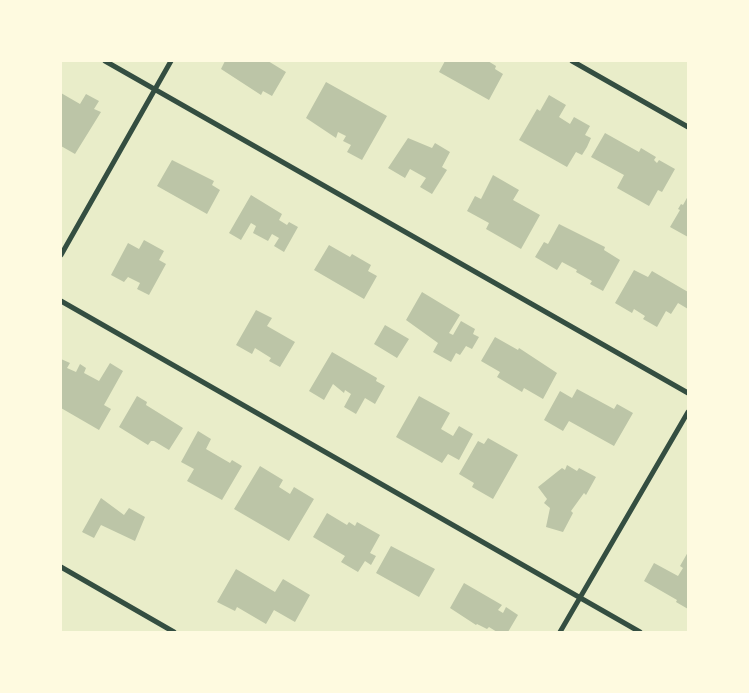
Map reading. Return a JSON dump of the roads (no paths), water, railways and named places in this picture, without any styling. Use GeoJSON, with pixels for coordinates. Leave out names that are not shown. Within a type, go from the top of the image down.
{"type":"FeatureCollection","features":[{"type":"Feature","properties":{"kind":"street"},"geometry":{"type":"LineString","coordinates":[[105,61],[688,393]]}},
{"type":"Feature","properties":{"kind":"street"},"geometry":{"type":"LineString","coordinates":[[61,255],[171,61]]}},
{"type":"Feature","properties":{"kind":"street"},"geometry":{"type":"LineString","coordinates":[[572,61],[688,126]]}},
{"type":"Feature","properties":{"kind":"street"},"geometry":{"type":"LineString","coordinates":[[61,301],[640,632]]}},
{"type":"Feature","properties":{"kind":"street"},"geometry":{"type":"LineString","coordinates":[[560,632],[688,412]]}},
{"type":"Feature","properties":{"kind":"street"},"geometry":{"type":"LineString","coordinates":[[61,567],[174,632]]}}]}
